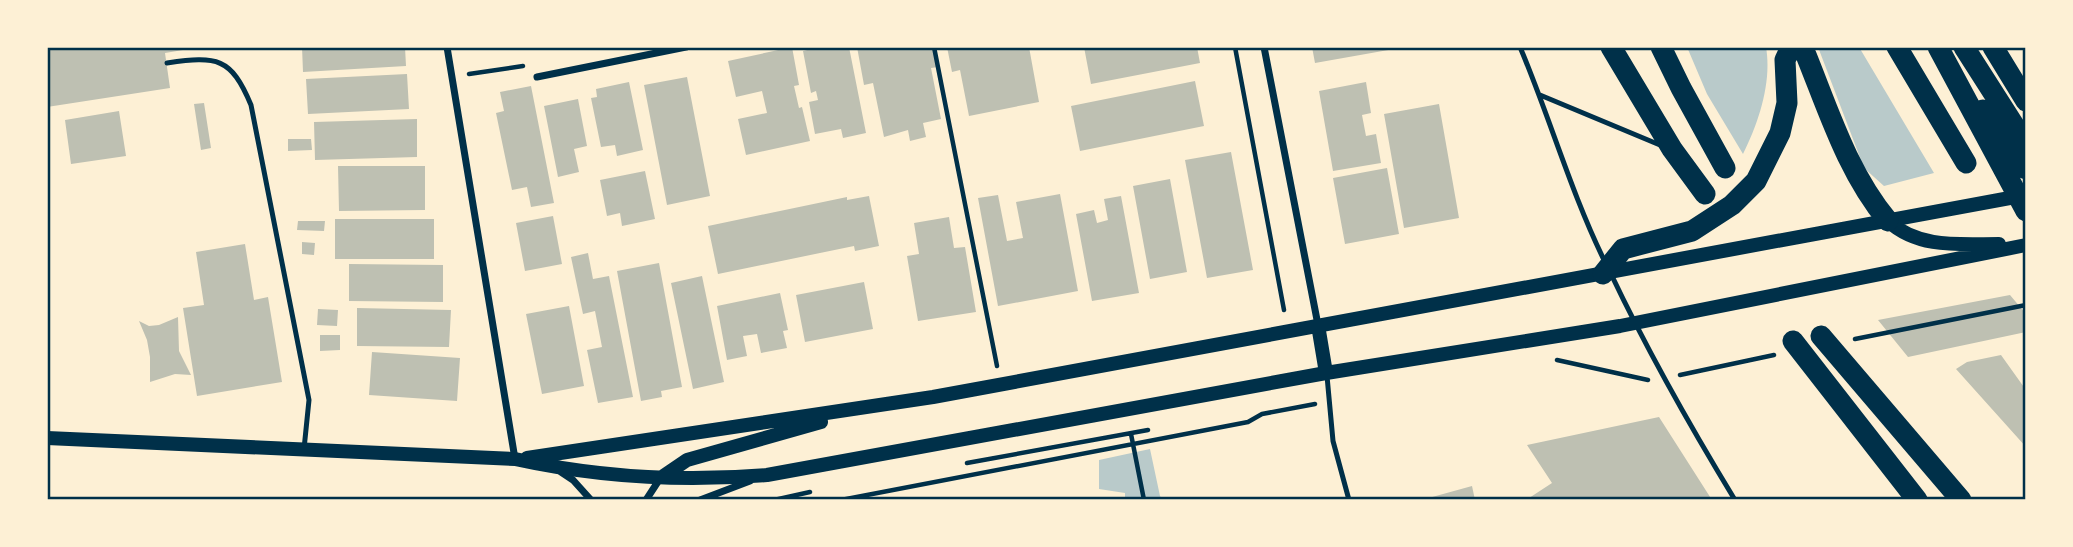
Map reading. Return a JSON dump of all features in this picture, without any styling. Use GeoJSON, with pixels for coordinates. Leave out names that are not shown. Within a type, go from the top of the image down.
{"type":"FeatureCollection","features":[{"type":"Feature","properties":{"kind":"highway"},"geometry":{"type":"LineString","coordinates":[[1611,47],[1672,149],[1680,184],[1699,198]]}},
{"type":"Feature","properties":{"kind":"highway"},"geometry":{"type":"LineString","coordinates":[[1661,47],[1726,168]]}},
{"type":"Feature","properties":{"kind":"highway"},"geometry":{"type":"LineString","coordinates":[[1598,275],[1623,249],[1692,230],[1732,205],[1756,181],[1782,125],[1787,103],[1785,60],[1791,47]]}},
{"type":"Feature","properties":{"kind":"highway"},"geometry":{"type":"LineString","coordinates":[[1799,47],[1806,55],[1840,139],[1865,191],[1888,221]]}},
{"type":"Feature","properties":{"kind":"highway"},"geometry":{"type":"LineString","coordinates":[[1897,47],[1966,163]]}},
{"type":"Feature","properties":{"kind":"highway"},"geometry":{"type":"LineString","coordinates":[[1939,47],[2026,169]]}},
{"type":"Feature","properties":{"kind":"highway"},"geometry":{"type":"LineString","coordinates":[[1939,47],[2026,211]]}},
{"type":"Feature","properties":{"kind":"highway"},"geometry":{"type":"LineString","coordinates":[[1964,47],[2026,144]]}},
{"type":"Feature","properties":{"kind":"highway"},"geometry":{"type":"LineString","coordinates":[[1993,47],[2026,101]]}},
{"type":"Feature","properties":{"kind":"highway"},"geometry":{"type":"LineString","coordinates":[[1821,336],[1961,500]]}},
{"type":"Feature","properties":{"kind":"highway"},"geometry":{"type":"LineString","coordinates":[[1793,341],[1917,500]]}},
{"type":"Feature","properties":{"kind":"highway"},"geometry":{"type":"LineString","coordinates":[[1856,353],[1875,398]]}},
{"type":"Feature","properties":{"kind":"main road"},"geometry":{"type":"LineString","coordinates":[[515,459],[890,404],[2026,195]]}},
{"type":"Feature","properties":{"kind":"main road"},"geometry":{"type":"LineString","coordinates":[[1888,221],[1909,236],[1933,243],[2026,245]]}},
{"type":"Feature","properties":{"kind":"main road"},"geometry":{"type":"LineString","coordinates":[[47,438],[515,459],[550,467],[626,476],[711,479],[767,475],[1326,373],[1620,326],[2026,245]]}},
{"type":"Feature","properties":{"kind":"main road"},"geometry":{"type":"LineString","coordinates":[[1318,324],[1326,373]]}},
{"type":"Feature","properties":{"kind":"main road"},"geometry":{"type":"LineString","coordinates":[[662,477],[672,468],[696,457],[890,404]]}},
{"type":"Feature","properties":{"kind":"street"},"geometry":{"type":"LineString","coordinates":[[447,47],[515,459]]}},
{"type":"Feature","properties":{"kind":"street"},"geometry":{"type":"LineString","coordinates":[[537,77],[686,47]]}},
{"type":"Feature","properties":{"kind":"street"},"geometry":{"type":"LineString","coordinates":[[1264,47],[1318,324]]}},
{"type":"Feature","properties":{"kind":"street"},"geometry":{"type":"LineString","coordinates":[[550,467],[573,480],[591,500]]}},
{"type":"Feature","properties":{"kind":"street"},"geometry":{"type":"LineString","coordinates":[[700,500],[767,475]]}},
{"type":"Feature","properties":{"kind":"street"},"geometry":{"type":"LineString","coordinates":[[646,500],[662,477]]}},
{"type":"Feature","properties":{"kind":"lane"},"geometry":{"type":"LineString","coordinates":[[1520,47],[1592,236],[1641,336],[1735,500]]}},
{"type":"Feature","properties":{"kind":"lane"},"geometry":{"type":"LineString","coordinates":[[167,63],[192,60],[220,63],[231,69],[242,82],[251,105],[309,400],[304,449]]}},
{"type":"Feature","properties":{"kind":"lane"},"geometry":{"type":"LineString","coordinates":[[1540,95],[1672,149]]}},
{"type":"Feature","properties":{"kind":"lane"},"geometry":{"type":"LineString","coordinates":[[1326,373],[1334,441],[1349,500]]}},
{"type":"Feature","properties":{"kind":"path"},"geometry":{"type":"LineString","coordinates":[[934,47],[1000,383]]}},
{"type":"Feature","properties":{"kind":"path"},"geometry":{"type":"LineString","coordinates":[[1235,47],[1279,276]]}},
{"type":"Feature","properties":{"kind":"path"},"geometry":{"type":"LineString","coordinates":[[452,76],[525,66],[537,77]]}},
{"type":"Feature","properties":{"kind":"path"},"geometry":{"type":"LineString","coordinates":[[1554,359],[1651,381]]}},
{"type":"Feature","properties":{"kind":"path"},"geometry":{"type":"LineString","coordinates":[[841,500],[1248,422],[1262,414],[1329,400]]}},
{"type":"Feature","properties":{"kind":"path"},"geometry":{"type":"LineString","coordinates":[[1131,434],[1144,500]]}},
{"type":"Feature","properties":{"kind":"shaded area"},"geometry":{"type":"Polygon","coordinates":[[[1687,47],[1766,47],[1767,74],[1763,102],[1743,154],[1707,94],[1687,47]]]}},
{"type":"Feature","properties":{"kind":"shaded area"},"geometry":{"type":"Polygon","coordinates":[[[1818,47],[1859,47],[1934,173],[1884,186],[1864,168],[1818,47]]]}},
{"type":"Feature","properties":{"kind":"shaded area"},"geometry":{"type":"Polygon","coordinates":[[[1150,449],[1163,500],[1125,500],[1125,493],[1099,489],[1099,460],[1150,449]]]}},
{"type":"Feature","properties":{"kind":"building"},"geometry":{"type":"Polygon","coordinates":[[[47,47],[189,49],[165,53],[170,88],[47,107],[47,47]]]}},
{"type":"Feature","properties":{"kind":"building"},"geometry":{"type":"Polygon","coordinates":[[[302,47],[405,47],[406,66],[303,72],[302,47]]]}},
{"type":"Feature","properties":{"kind":"building"},"geometry":{"type":"Polygon","coordinates":[[[792,47],[799,85],[794,86],[810,141],[746,155],[738,119],[767,113],[762,91],[736,97],[728,61],[792,47]]]}},
{"type":"Feature","properties":{"kind":"building"},"geometry":{"type":"Polygon","coordinates":[[[820,47],[849,47],[866,133],[843,138],[841,129],[815,134],[809,102],[818,100],[816,91],[811,93],[803,51],[820,47]]]}},
{"type":"Feature","properties":{"kind":"building"},"geometry":{"type":"Polygon","coordinates":[[[857,47],[934,47],[938,67],[931,68],[941,119],[923,123],[926,137],[910,141],[908,130],[884,137],[873,83],[864,85],[857,47]]]}},
{"type":"Feature","properties":{"kind":"building"},"geometry":{"type":"Polygon","coordinates":[[[947,47],[1029,47],[1039,102],[969,116],[960,70],[952,72],[947,47]]]}},
{"type":"Feature","properties":{"kind":"building"},"geometry":{"type":"Polygon","coordinates":[[[1084,47],[1197,47],[1200,63],[1091,84],[1084,47]]]}},
{"type":"Feature","properties":{"kind":"building"},"geometry":{"type":"Polygon","coordinates":[[[1312,47],[1394,47],[1394,49],[1315,63],[1312,47]]]}},
{"type":"Feature","properties":{"kind":"building"},"geometry":{"type":"Polygon","coordinates":[[[407,74],[409,109],[308,114],[306,79],[407,74]]]}},
{"type":"Feature","properties":{"kind":"building"},"geometry":{"type":"Polygon","coordinates":[[[687,77],[710,196],[667,205],[644,85],[687,77]]]}},
{"type":"Feature","properties":{"kind":"building"},"geometry":{"type":"Polygon","coordinates":[[[1195,81],[1204,126],[1080,151],[1071,106],[1195,81]]]}},
{"type":"Feature","properties":{"kind":"building"},"geometry":{"type":"Polygon","coordinates":[[[629,82],[643,150],[617,156],[615,145],[601,147],[591,98],[597,97],[596,89],[629,82]]]}},
{"type":"Feature","properties":{"kind":"building"},"geometry":{"type":"Polygon","coordinates":[[[1366,82],[1371,113],[1362,115],[1366,136],[1376,134],[1381,163],[1333,171],[1319,91],[1366,82]]]}},
{"type":"Feature","properties":{"kind":"building"},"geometry":{"type":"Polygon","coordinates":[[[531,86],[554,203],[531,207],[527,187],[512,190],[496,113],[504,111],[500,92],[531,86]]]}},
{"type":"Feature","properties":{"kind":"building"},"geometry":{"type":"Polygon","coordinates":[[[578,99],[587,146],[574,149],[579,172],[558,177],[544,106],[578,99]]]}},
{"type":"Feature","properties":{"kind":"building"},"geometry":{"type":"Polygon","coordinates":[[[204,103],[211,148],[201,150],[194,104],[204,103]]]}},
{"type":"Feature","properties":{"kind":"building"},"geometry":{"type":"Polygon","coordinates":[[[1439,104],[1459,218],[1404,228],[1384,114],[1439,104]]]}},
{"type":"Feature","properties":{"kind":"building"},"geometry":{"type":"Polygon","coordinates":[[[119,111],[126,156],[71,164],[65,120],[119,111]]]}},
{"type":"Feature","properties":{"kind":"building"},"geometry":{"type":"Polygon","coordinates":[[[417,119],[417,157],[315,160],[314,122],[417,119]]]}},
{"type":"Feature","properties":{"kind":"building"},"geometry":{"type":"Polygon","coordinates":[[[288,139],[311,139],[312,150],[288,151],[288,139]]]}},
{"type":"Feature","properties":{"kind":"building"},"geometry":{"type":"Polygon","coordinates":[[[1231,152],[1253,270],[1207,278],[1185,160],[1231,152]]]}},
{"type":"Feature","properties":{"kind":"building"},"geometry":{"type":"Polygon","coordinates":[[[338,166],[425,166],[425,210],[339,211],[338,166]]]}},
{"type":"Feature","properties":{"kind":"building"},"geometry":{"type":"Polygon","coordinates":[[[1387,168],[1399,234],[1345,244],[1333,178],[1387,168]]]}},
{"type":"Feature","properties":{"kind":"building"},"geometry":{"type":"Polygon","coordinates":[[[645,171],[655,219],[622,226],[620,213],[607,216],[600,180],[645,171]]]}},
{"type":"Feature","properties":{"kind":"building"},"geometry":{"type":"Polygon","coordinates":[[[1170,179],[1187,272],[1150,279],[1133,186],[1170,179]]]}},
{"type":"Feature","properties":{"kind":"building"},"geometry":{"type":"Polygon","coordinates":[[[1060,194],[1078,291],[998,306],[978,198],[998,195],[1007,241],[1023,238],[1016,202],[1060,194]]]}},
{"type":"Feature","properties":{"kind":"building"},"geometry":{"type":"Polygon","coordinates":[[[869,196],[879,246],[855,251],[854,246],[718,274],[708,226],[847,197],[847,200],[869,196]]]}},
{"type":"Feature","properties":{"kind":"building"},"geometry":{"type":"Polygon","coordinates":[[[1121,196],[1139,293],[1092,301],[1076,214],[1094,210],[1097,223],[1108,220],[1104,199],[1121,196]]]}},
{"type":"Feature","properties":{"kind":"building"},"geometry":{"type":"Polygon","coordinates":[[[553,216],[562,264],[525,271],[516,223],[553,216]]]}},
{"type":"Feature","properties":{"kind":"building"},"geometry":{"type":"Polygon","coordinates":[[[949,217],[954,248],[965,247],[976,312],[918,321],[907,256],[919,254],[914,223],[949,217]]]}},
{"type":"Feature","properties":{"kind":"building"},"geometry":{"type":"Polygon","coordinates":[[[335,219],[434,219],[434,259],[335,259],[335,219]]]}},
{"type":"Feature","properties":{"kind":"building"},"geometry":{"type":"Polygon","coordinates":[[[298,221],[325,221],[324,231],[297,230],[298,221]]]}},
{"type":"Feature","properties":{"kind":"building"},"geometry":{"type":"Polygon","coordinates":[[[302,242],[315,243],[314,255],[302,254],[302,242]]]}},
{"type":"Feature","properties":{"kind":"building"},"geometry":{"type":"Polygon","coordinates":[[[245,244],[254,300],[268,297],[282,382],[197,396],[183,308],[204,305],[196,252],[245,244]]]}},
{"type":"Feature","properties":{"kind":"building"},"geometry":{"type":"Polygon","coordinates":[[[588,253],[593,279],[609,276],[633,397],[598,403],[587,350],[602,347],[595,311],[583,314],[571,257],[588,253]]]}},
{"type":"Feature","properties":{"kind":"building"},"geometry":{"type":"Polygon","coordinates":[[[659,263],[682,387],[661,391],[662,397],[641,401],[617,271],[659,263]]]}},
{"type":"Feature","properties":{"kind":"building"},"geometry":{"type":"Polygon","coordinates":[[[349,264],[443,265],[443,302],[349,301],[349,264]]]}},
{"type":"Feature","properties":{"kind":"building"},"geometry":{"type":"Polygon","coordinates":[[[702,276],[724,382],[693,389],[671,283],[702,276]]]}},
{"type":"Feature","properties":{"kind":"building"},"geometry":{"type":"Polygon","coordinates":[[[864,282],[873,329],[805,342],[796,295],[864,282]]]}},
{"type":"Feature","properties":{"kind":"building"},"geometry":{"type":"Polygon","coordinates":[[[780,293],[788,330],[783,331],[787,348],[761,353],[757,334],[743,336],[747,356],[727,360],[717,306],[780,293]]]}},
{"type":"Feature","properties":{"kind":"building"},"geometry":{"type":"Polygon","coordinates":[[[2010,295],[2026,314],[2026,332],[1908,357],[1878,320],[2010,295]]]}},
{"type":"Feature","properties":{"kind":"building"},"geometry":{"type":"Polygon","coordinates":[[[569,306],[584,386],[542,394],[526,314],[569,306]]]}},
{"type":"Feature","properties":{"kind":"building"},"geometry":{"type":"Polygon","coordinates":[[[357,308],[451,310],[449,347],[357,346],[357,308]]]}},
{"type":"Feature","properties":{"kind":"building"},"geometry":{"type":"Polygon","coordinates":[[[318,309],[338,310],[337,326],[317,325],[318,309]]]}},
{"type":"Feature","properties":{"kind":"building"},"geometry":{"type":"Polygon","coordinates":[[[178,317],[179,351],[191,375],[175,374],[150,382],[147,340],[139,321],[149,326],[159,325],[178,317]]]}},
{"type":"Feature","properties":{"kind":"building"},"geometry":{"type":"Polygon","coordinates":[[[320,335],[340,335],[340,350],[320,351],[320,335]]]}},
{"type":"Feature","properties":{"kind":"building"},"geometry":{"type":"Polygon","coordinates":[[[372,352],[460,358],[457,401],[369,395],[372,352]]]}},
{"type":"Feature","properties":{"kind":"building"},"geometry":{"type":"Polygon","coordinates":[[[2001,355],[2026,390],[2026,447],[1956,369],[1967,362],[2001,355]]]}},
{"type":"Feature","properties":{"kind":"building"},"geometry":{"type":"Polygon","coordinates":[[[1659,417],[1712,500],[1526,500],[1552,483],[1527,445],[1659,417]]]}},
{"type":"Feature","properties":{"kind":"building"},"geometry":{"type":"Polygon","coordinates":[[[1472,486],[1475,500],[1425,500],[1425,499],[1472,486]]]}}]}
